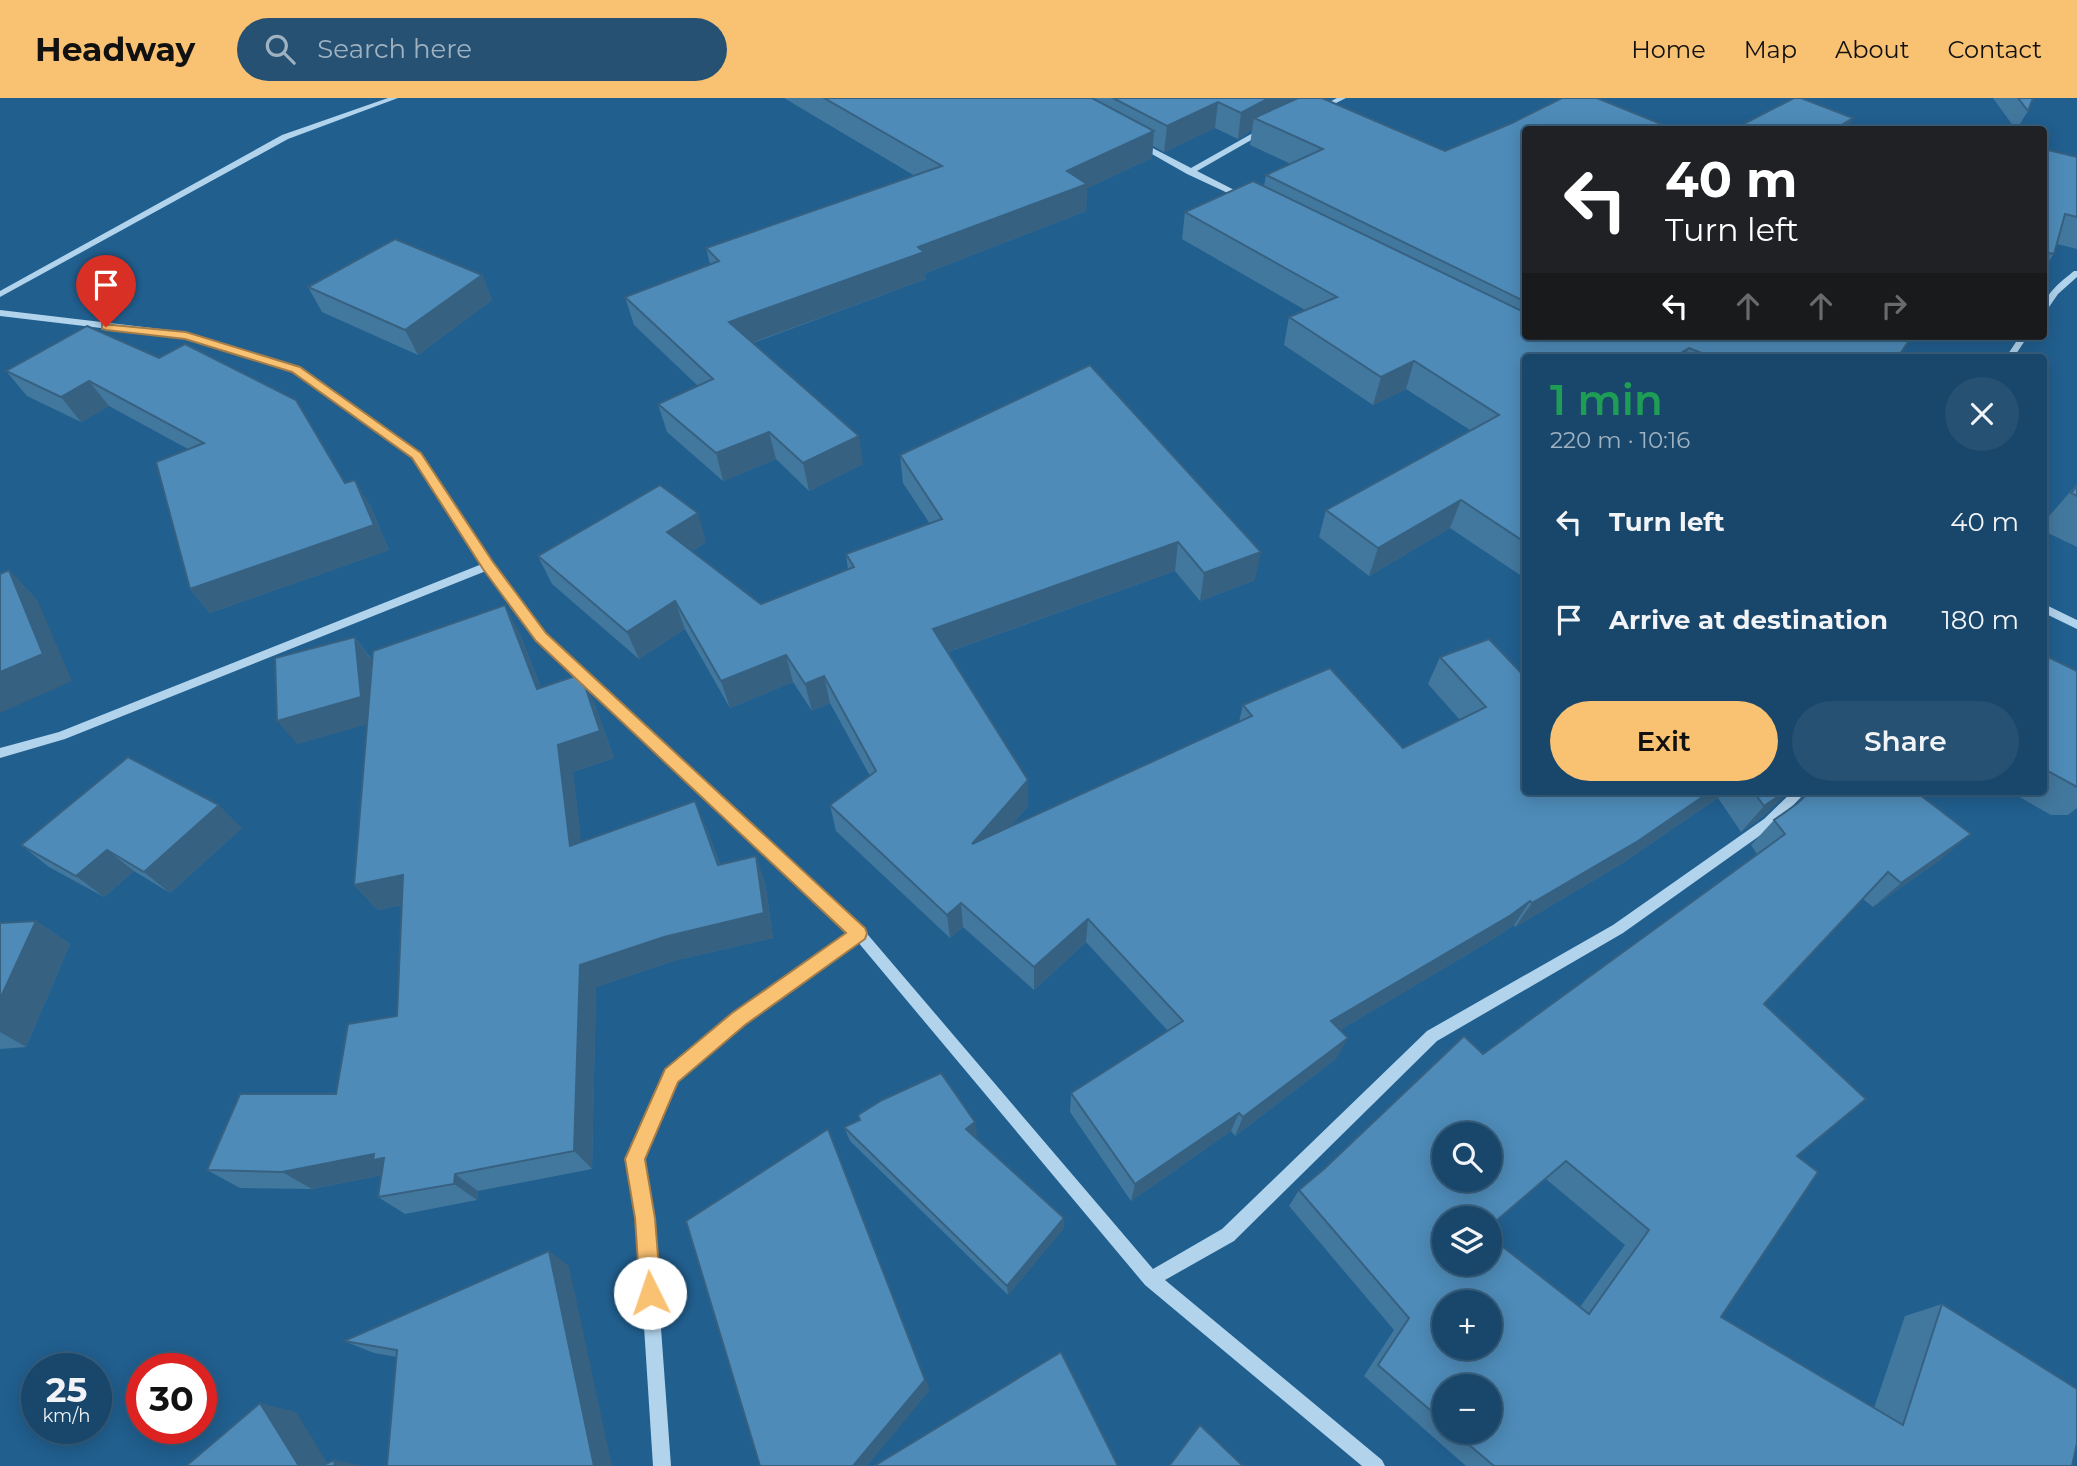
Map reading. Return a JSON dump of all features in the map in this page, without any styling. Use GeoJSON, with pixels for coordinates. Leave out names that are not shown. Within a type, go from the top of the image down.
{"type":"FeatureCollection","features":[{"type":"Feature","properties":{"kind":"street"},"geometry":{"type":"LineString","coordinates":[[0,294],[285,137],[395,98]]}},
{"type":"Feature","properties":{"kind":"street"},"geometry":{"type":"LineString","coordinates":[[1311,113],[1343,98]]}},
{"type":"Feature","properties":{"kind":"street"},"geometry":{"type":"LineString","coordinates":[[1190,172],[1277,126]]}},
{"type":"Feature","properties":{"kind":"street"},"geometry":{"type":"LineString","coordinates":[[1133,141],[1252,202]]}},
{"type":"Feature","properties":{"kind":"street"},"geometry":{"type":"LineString","coordinates":[[2047,304],[2055,292],[2077,273]]}},
{"type":"Feature","properties":{"kind":"street"},"geometry":{"type":"LineString","coordinates":[[0,313],[186,335],[296,369],[416,456],[488,566],[541,637],[859,933],[1151,1279],[1376,1466]]}},
{"type":"Feature","properties":{"kind":"street"},"geometry":{"type":"LineString","coordinates":[[0,753],[61,736],[488,566]]}},
{"type":"Feature","properties":{"kind":"street"},"geometry":{"type":"LineString","coordinates":[[2047,610],[2077,625]]}},
{"type":"Feature","properties":{"kind":"street"},"geometry":{"type":"LineString","coordinates":[[1151,1279],[1228,1235],[1432,1036],[1618,929],[1768,823],[1797,795]]}},
{"type":"Feature","properties":{"kind":"street"},"geometry":{"type":"LineString","coordinates":[[663,1466],[645,1218],[635,1159],[671,1076],[738,1019],[859,933]]}},
{"type":"Feature","properties":{"kind":"building"},"geometry":{"type":"Polygon","coordinates":[[[824,98],[1092,98],[1154,131],[1067,171],[1087,184],[918,247],[924,252],[729,322],[859,436],[803,463],[769,432],[716,453],[658,404],[713,379],[625,297],[719,261],[706,248],[942,166],[824,98]]]}},
{"type":"Feature","properties":{"kind":"building"},"geometry":{"type":"Polygon","coordinates":[[[1113,98],[1269,98],[1241,113],[1218,102],[1167,126],[1113,98]]]}},
{"type":"Feature","properties":{"kind":"building"},"geometry":{"type":"Polygon","coordinates":[[[1298,98],[1322,98],[1445,151],[1512,123],[1562,98],[1597,98],[1666,126],[1522,126],[1522,300],[1266,175],[1323,149],[1254,118],[1298,98]]]}},
{"type":"Feature","properties":{"kind":"building"},"geometry":{"type":"Polygon","coordinates":[[[1794,98],[1801,98],[1853,118],[1840,126],[1740,126],[1794,98]]]}},
{"type":"Feature","properties":{"kind":"building"},"geometry":{"type":"Polygon","coordinates":[[[2018,98],[2033,98],[2028,111],[2018,98]]]}},
{"type":"Feature","properties":{"kind":"building"},"geometry":{"type":"Polygon","coordinates":[[[2047,150],[2077,157],[2077,217],[2065,214],[2054,254],[2047,253],[2047,150]]]}},
{"type":"Feature","properties":{"kind":"building"},"geometry":{"type":"Polygon","coordinates":[[[1253,181],[1522,311],[1522,340],[1909,340],[1900,354],[1704,354],[1689,348],[1679,354],[1522,354],[1522,540],[1461,500],[1378,548],[1326,510],[1499,415],[1414,361],[1381,377],[1289,317],[1337,297],[1185,212],[1253,181]]]}},
{"type":"Feature","properties":{"kind":"building"},"geometry":{"type":"Polygon","coordinates":[[[395,239],[482,275],[405,330],[308,287],[395,239]]]}},
{"type":"Feature","properties":{"kind":"building"},"geometry":{"type":"Polygon","coordinates":[[[87,326],[159,358],[185,344],[296,400],[345,483],[355,480],[374,525],[190,589],[156,462],[204,443],[89,381],[61,397],[6,371],[87,326]]]}},
{"type":"Feature","properties":{"kind":"building"},"geometry":{"type":"Polygon","coordinates":[[[1090,365],[1261,552],[1204,573],[1178,542],[933,629],[1028,780],[972,844],[1252,716],[1243,705],[1330,668],[1403,748],[1486,707],[1440,657],[1489,639],[1522,674],[1522,795],[1705,795],[1638,841],[1532,903],[1530,901],[1511,915],[1331,1021],[1348,1038],[1243,1117],[1239,1113],[1135,1184],[1071,1093],[1183,1021],[1088,919],[1034,967],[961,903],[947,915],[830,805],[876,771],[824,676],[805,684],[786,655],[721,681],[675,601],[627,632],[538,556],[660,485],[698,513],[667,532],[761,604],[854,567],[846,554],[942,519],[900,455],[1090,365]]]}},
{"type":"Feature","properties":{"kind":"building"},"geometry":{"type":"Polygon","coordinates":[[[9,570],[43,654],[0,672],[0,574],[9,570]]]}},
{"type":"Feature","properties":{"kind":"building"},"geometry":{"type":"Polygon","coordinates":[[[505,605],[537,689],[581,674],[600,731],[558,745],[570,846],[695,801],[718,865],[756,856],[764,913],[664,937],[580,965],[574,1151],[455,1174],[454,1184],[378,1197],[384,1158],[373,1160],[374,1154],[282,1172],[207,1170],[240,1094],[336,1094],[348,1024],[397,1016],[403,875],[354,885],[373,651],[505,605]]]}},
{"type":"Feature","properties":{"kind":"building"},"geometry":{"type":"Polygon","coordinates":[[[355,637],[361,697],[277,721],[275,658],[355,637]]]}},
{"type":"Feature","properties":{"kind":"building"},"geometry":{"type":"Polygon","coordinates":[[[2047,656],[2077,671],[2077,787],[2047,771],[2047,656]]]}},
{"type":"Feature","properties":{"kind":"building"},"geometry":{"type":"Polygon","coordinates":[[[128,757],[219,805],[144,872],[107,850],[76,876],[21,845],[128,757]]]}},
{"type":"Feature","properties":{"kind":"building"},"geometry":{"type":"Polygon","coordinates":[[[1756,795],[1780,795],[1764,806],[1756,795]]]}},
{"type":"Feature","properties":{"kind":"building"},"geometry":{"type":"Polygon","coordinates":[[[1806,795],[1920,795],[1971,834],[1901,883],[1888,872],[1764,1004],[1866,1099],[1797,1156],[1818,1172],[1721,1317],[1903,1425],[1942,1304],[2077,1389],[2077,1443],[2072,1466],[1494,1466],[1468,1444],[1502,1444],[1502,1374],[1432,1374],[1432,1412],[1378,1365],[1409,1318],[1299,1190],[1464,1036],[1483,1054],[1785,834],[1774,820],[1806,795]],[[1566,1161],[1502,1216],[1502,1206],[1432,1206],[1432,1276],[1502,1276],[1502,1246],[1589,1314],[1649,1230],[1566,1161]]]}},
{"type":"Feature","properties":{"kind":"building"},"geometry":{"type":"Polygon","coordinates":[[[36,921],[0,999],[0,923],[36,921]]]}},
{"type":"Feature","properties":{"kind":"building"},"geometry":{"type":"Polygon","coordinates":[[[941,1073],[975,1122],[966,1129],[1064,1218],[1007,1286],[844,1127],[860,1120],[858,1115],[882,1100],[941,1073]]]}},
{"type":"Feature","properties":{"kind":"building"},"geometry":{"type":"Polygon","coordinates":[[[828,1129],[925,1380],[853,1466],[760,1466],[686,1221],[828,1129]]]}},
{"type":"Feature","properties":{"kind":"building"},"geometry":{"type":"Polygon","coordinates":[[[549,1251],[594,1466],[387,1466],[397,1350],[344,1341],[549,1251]]]}},
{"type":"Feature","properties":{"kind":"building"},"geometry":{"type":"Polygon","coordinates":[[[1061,1352],[1118,1466],[874,1466],[1061,1352]]]}},
{"type":"Feature","properties":{"kind":"building"},"geometry":{"type":"Polygon","coordinates":[[[260,1403],[299,1466],[186,1466],[212,1444],[217,1444],[217,1440],[260,1403]]]}},
{"type":"Feature","properties":{"kind":"building"},"geometry":{"type":"Polygon","coordinates":[[[1200,1425],[1243,1466],[1169,1466],[1200,1425]]]}},
{"type":"Feature","properties":{"kind":"building"},"geometry":{"type":"Polygon","coordinates":[[[335,1460],[334,1466],[321,1466],[335,1460]]]}},
{"type":"Feature","properties":{"kind":"route"},"geometry":{"type":"LineString","coordinates":[[106,327],[186,335],[296,369],[416,456],[488,566],[541,637],[859,933],[738,1019],[671,1076],[635,1159],[645,1218],[650,1293]]}}]}
